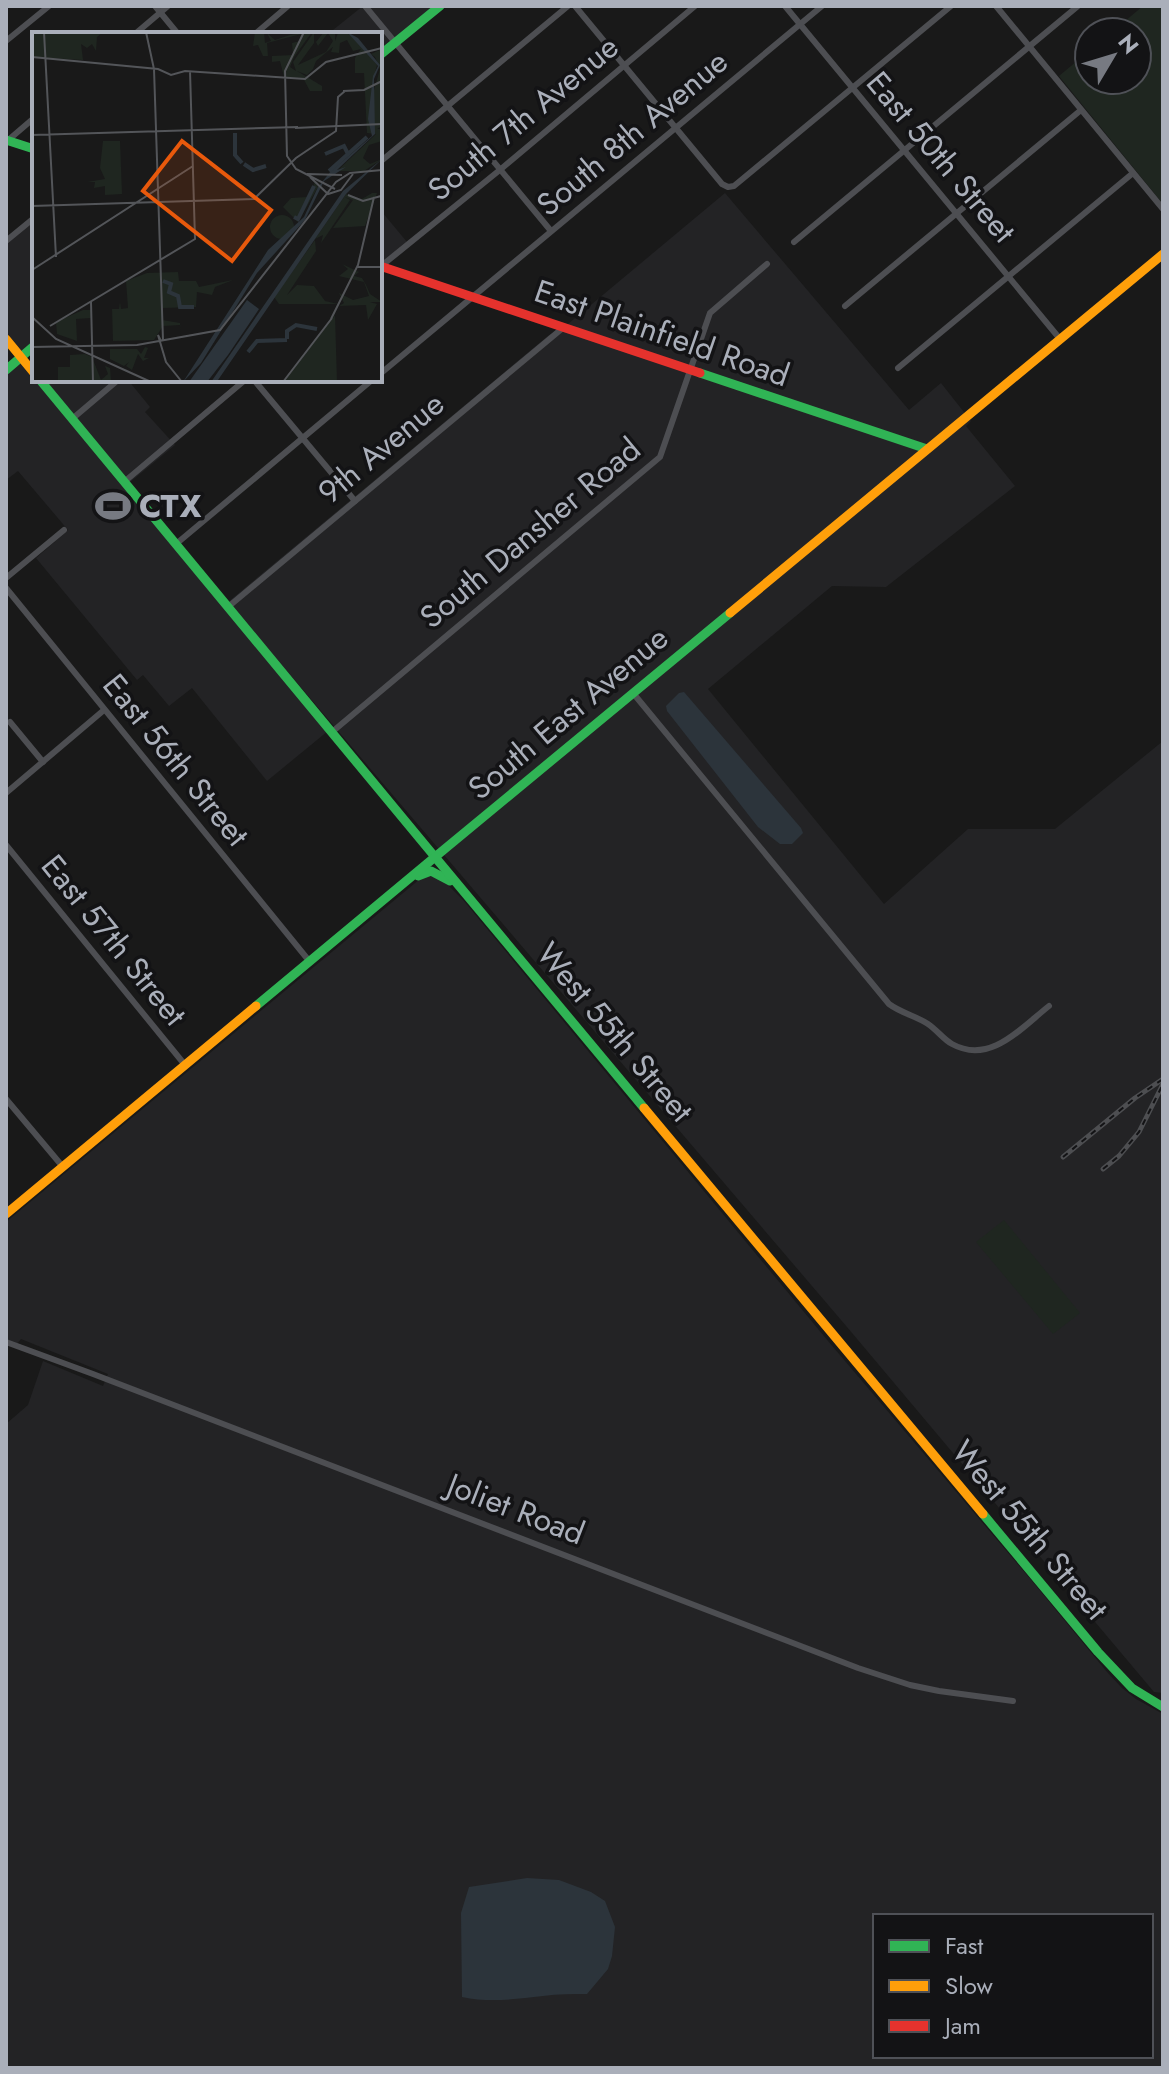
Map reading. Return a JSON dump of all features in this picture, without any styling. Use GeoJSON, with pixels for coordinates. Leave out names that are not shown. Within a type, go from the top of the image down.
{"type":"FeatureCollection","features":[{"type":"Feature","properties":{"kind":"main road"},"geometry":{"type":"LineString","coordinates":[[382,53],[440,6]]}},
{"type":"Feature","properties":{"kind":"main road"},"geometry":{"type":"LineString","coordinates":[[7,141],[32,148]]}},
{"type":"Feature","properties":{"kind":"main road","name":"South East Avenue"},"geometry":{"type":"LineString","coordinates":[[6,1214],[1163,254]]}},
{"type":"Feature","properties":{"kind":"main road","name":"East Plainfield Road"},"geometry":{"type":"LineString","coordinates":[[382,267],[927,449]]}},
{"type":"Feature","properties":{"kind":"main road"},"geometry":{"type":"LineString","coordinates":[[6,339],[32,371]]}},
{"type":"Feature","properties":{"kind":"main road"},"geometry":{"type":"LineString","coordinates":[[6,370],[32,348]]}},
{"type":"Feature","properties":{"kind":"main road","name":"West 55th Street"},"geometry":{"type":"LineString","coordinates":[[42,382],[1098,1652],[1132,1688],[1162,1706]]}},
{"type":"Feature","properties":{"kind":"main road"},"geometry":{"type":"LineString","coordinates":[[393,892],[422,873],[431,871],[463,890]]}},
{"type":"Feature","properties":{"kind":"street"},"geometry":{"type":"LineString","coordinates":[[6,41],[49,6]]}},
{"type":"Feature","properties":{"kind":"street"},"geometry":{"type":"LineString","coordinates":[[155,6],[176,32]]}},
{"type":"Feature","properties":{"kind":"street"},"geometry":{"type":"LineString","coordinates":[[137,32],[168,6]]}},
{"type":"Feature","properties":{"kind":"street"},"geometry":{"type":"LineString","coordinates":[[257,32],[288,6]]}},
{"type":"Feature","properties":{"kind":"street"},"geometry":{"type":"LineString","coordinates":[[365,6],[551,231]]}},
{"type":"Feature","properties":{"kind":"street"},"geometry":{"type":"LineString","coordinates":[[382,160],[568,6]]}},
{"type":"Feature","properties":{"kind":"street"},"geometry":{"type":"LineString","coordinates":[[575,6],[722,184],[728,187],[734,186],[951,6]]}},
{"type":"Feature","properties":{"kind":"street","name":"South 7th Avenue"},"geometry":{"type":"LineString","coordinates":[[382,264],[695,6]]}},
{"type":"Feature","properties":{"kind":"street","name":"East 50th Street"},"geometry":{"type":"LineString","coordinates":[[785,6],[1060,339]]}},
{"type":"Feature","properties":{"kind":"street","name":"South 8th Avenue"},"geometry":{"type":"LineString","coordinates":[[382,372],[822,6]]}},
{"type":"Feature","properties":{"kind":"street"},"geometry":{"type":"LineString","coordinates":[[996,6],[1163,209]]}},
{"type":"Feature","properties":{"kind":"street"},"geometry":{"type":"LineString","coordinates":[[794,242],[1078,6]]}},
{"type":"Feature","properties":{"kind":"street"},"geometry":{"type":"LineString","coordinates":[[845,306],[1081,110]]}},
{"type":"Feature","properties":{"kind":"street"},"geometry":{"type":"LineString","coordinates":[[7,141],[32,120]]}},
{"type":"Feature","properties":{"kind":"street"},"geometry":{"type":"LineString","coordinates":[[898,368],[1133,173]]}},
{"type":"Feature","properties":{"kind":"street"},"geometry":{"type":"LineString","coordinates":[[6,241],[32,220]]}},
{"type":"Feature","properties":{"kind":"street","name":"South Dansher Road"},"geometry":{"type":"LineString","coordinates":[[332,732],[660,457],[710,313],[767,264]]}},
{"type":"Feature","properties":{"kind":"street","name":"9th Avenue"},"geometry":{"type":"LineString","coordinates":[[228,607],[564,327]]}},
{"type":"Feature","properties":{"kind":"street"},"geometry":{"type":"LineString","coordinates":[[72,419],[116,382]]}},
{"type":"Feature","properties":{"kind":"street"},"geometry":{"type":"LineString","coordinates":[[124,482],[243,382]]}},
{"type":"Feature","properties":{"kind":"street"},"geometry":{"type":"LineString","coordinates":[[256,382],[355,501]]}},
{"type":"Feature","properties":{"kind":"street"},"geometry":{"type":"LineString","coordinates":[[176,544],[370,382]]}},
{"type":"Feature","properties":{"kind":"street"},"geometry":{"type":"LineString","coordinates":[[6,578],[64,530]]}},
{"type":"Feature","properties":{"kind":"street","name":"East 56th Street"},"geometry":{"type":"LineString","coordinates":[[6,588],[310,962]]}},
{"type":"Feature","properties":{"kind":"street"},"geometry":{"type":"LineString","coordinates":[[633,693],[885,1000],[895,1008],[930,1025],[951,1044],[969,1050],[990,1049],[1002,1044],[1049,1006]]}},
{"type":"Feature","properties":{"kind":"street"},"geometry":{"type":"LineString","coordinates":[[6,793],[104,710]]}},
{"type":"Feature","properties":{"kind":"street"},"geometry":{"type":"LineString","coordinates":[[10,722],[43,762]]}},
{"type":"Feature","properties":{"kind":"street","name":"East 57th Street"},"geometry":{"type":"LineString","coordinates":[[6,845],[185,1065]]}},
{"type":"Feature","properties":{"kind":"street"},"geometry":{"type":"LineString","coordinates":[[6,1099],[63,1167]]}},
{"type":"Feature","properties":{"kind":"street","name":"Joliet Road"},"geometry":{"type":"LineString","coordinates":[[6,1342],[858,1668],[910,1685],[1013,1701]]}},
{"type":"Feature","properties":{"kind":"shaded area"},"geometry":{"type":"Polygon","coordinates":[[[363,6],[435,6],[382,49],[382,32],[330,32],[363,6]]]}},
{"type":"Feature","properties":{"kind":"shaded area"},"geometry":{"type":"Polygon","coordinates":[[[1143,6],[1163,6],[1163,204],[1075,96],[1153,96],[1153,16],[1131,16],[1143,6]]]}},
{"type":"Feature","properties":{"kind":"shaded area"},"geometry":{"type":"Polygon","coordinates":[[[1073,64],[1073,93],[1059,76],[1073,64]]]}},
{"type":"Feature","properties":{"kind":"shaded area"},"geometry":{"type":"Polygon","coordinates":[[[725,193],[909,410],[941,383],[971,421],[966,426],[1015,486],[886,587],[832,586],[708,689],[884,904],[968,829],[1055,829],[1163,741],[1163,1693],[1154,1692],[228,602],[725,193]]]}},
{"type":"Feature","properties":{"kind":"shaded area"},"geometry":{"type":"Polygon","coordinates":[[[382,212],[407,242],[382,262],[382,212]]]}},
{"type":"Feature","properties":{"kind":"shaded area"},"geometry":{"type":"Polygon","coordinates":[[[32,221],[32,346],[21,355],[6,338],[6,243],[32,221]]]}},
{"type":"Feature","properties":{"kind":"shaded area"},"geometry":{"type":"Polygon","coordinates":[[[21,361],[32,375],[32,382],[39,382],[328,731],[267,781],[192,688],[169,706],[143,675],[137,680],[36,558],[68,530],[18,471],[6,480],[6,373],[21,361]]]}},
{"type":"Feature","properties":{"kind":"shaded area"},"geometry":{"type":"Polygon","coordinates":[[[45,382],[130,382],[150,407],[145,412],[175,445],[129,483],[45,382]]]}},
{"type":"Feature","properties":{"kind":"shaded area"},"geometry":{"type":"Polygon","coordinates":[[[684,692],[801,828],[803,833],[792,844],[780,844],[758,827],[667,711],[666,706],[684,692]]]}},
{"type":"Feature","properties":{"kind":"shaded area"},"geometry":{"type":"Polygon","coordinates":[[[426,874],[444,881],[464,901],[1107,1672],[1136,1699],[1163,1714],[1163,2068],[6,2068],[6,1424],[28,1405],[43,1361],[103,1386],[108,1374],[21,1339],[16,1345],[6,1340],[6,1222],[426,874]]]}},
{"type":"Feature","properties":{"kind":"shaded area"},"geometry":{"type":"Polygon","coordinates":[[[1004,1220],[1080,1313],[1053,1334],[976,1242],[1004,1220]]]}},
{"type":"Feature","properties":{"kind":"shaded area"},"geometry":{"type":"Polygon","coordinates":[[[527,1878],[559,1880],[605,1901],[615,1927],[608,1969],[587,1994],[502,2000],[462,1997],[461,1913],[469,1887],[527,1878]]]}},
{"type":"Feature","properties":{"kind":"railway"},"geometry":{"type":"LineString","coordinates":[[1063,1157],[1163,1079]]}},
{"type":"Feature","properties":{"kind":"railway"},"geometry":{"type":"LineString","coordinates":[[1103,1169],[1119,1156],[1139,1132],[1163,1084]]}},
{"type":"Feature","properties":{"kind":"traffic: fast"},"geometry":{"type":"LineString","coordinates":[[382,53],[440,6]]}},
{"type":"Feature","properties":{"kind":"traffic: fast"},"geometry":{"type":"LineString","coordinates":[[6,140],[32,148]]}},
{"type":"Feature","properties":{"kind":"traffic: fast"},"geometry":{"type":"LineString","coordinates":[[6,370],[32,348]]}},
{"type":"Feature","properties":{"kind":"traffic: fast"},"geometry":{"type":"LineString","coordinates":[[700,373],[927,449]]}},
{"type":"Feature","properties":{"kind":"traffic: fast"},"geometry":{"type":"LineString","coordinates":[[42,382],[435,857],[730,613]]}},
{"type":"Feature","properties":{"kind":"traffic: fast"},"geometry":{"type":"LineString","coordinates":[[256,1006],[435,857],[644,1108]]}},
{"type":"Feature","properties":{"kind":"traffic: fast"},"geometry":{"type":"LineString","coordinates":[[418,876],[431,871],[450,881]]}},
{"type":"Feature","properties":{"kind":"traffic: fast"},"geometry":{"type":"LineString","coordinates":[[983,1514],[1098,1652],[1132,1688],[1163,1707]]}},
{"type":"Feature","properties":{"kind":"traffic: slow"},"geometry":{"type":"LineString","coordinates":[[730,613],[1163,254]]}},
{"type":"Feature","properties":{"kind":"traffic: slow"},"geometry":{"type":"LineString","coordinates":[[6,339],[32,371]]}},
{"type":"Feature","properties":{"kind":"traffic: slow"},"geometry":{"type":"LineString","coordinates":[[6,1214],[256,1006]]}},
{"type":"Feature","properties":{"kind":"traffic: slow"},"geometry":{"type":"LineString","coordinates":[[644,1108],[983,1514]]}},
{"type":"Feature","properties":{"kind":"traffic: jam"},"geometry":{"type":"LineString","coordinates":[[382,267],[700,373]]}},
{"type":"Feature","properties":{"kind":"place","name":"CTX"},"geometry":{"type":"Point","coordinates":[113,506]}}]}
